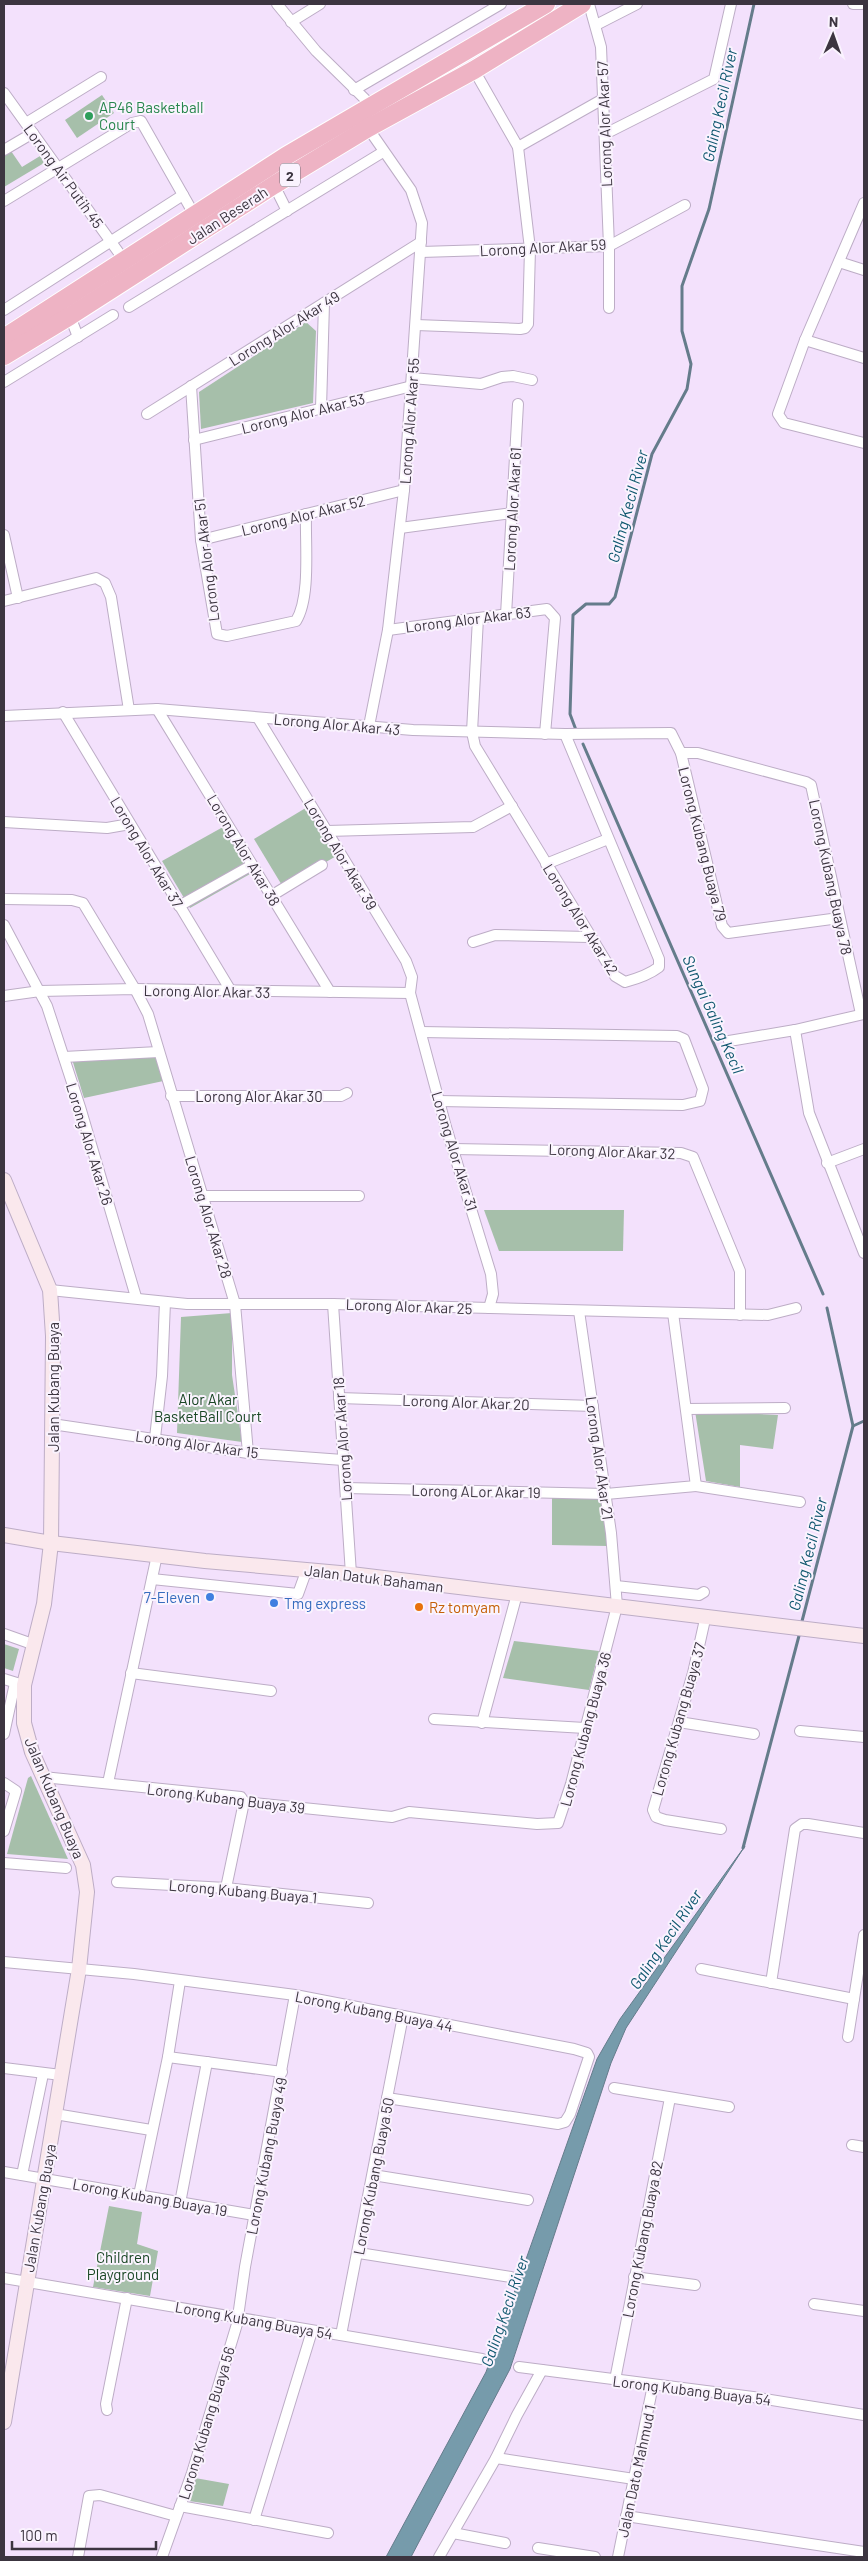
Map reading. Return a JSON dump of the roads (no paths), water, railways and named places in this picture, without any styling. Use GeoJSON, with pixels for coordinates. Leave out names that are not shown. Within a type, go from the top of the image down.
{"type":"FeatureCollection","features":[{"type":"Feature","properties":{"kind":"highway","name":"Jalan Beserah"},"geometry":{"type":"LineString","coordinates":[[4,338],[286,156],[546,4]]}},
{"type":"Feature","properties":{"kind":"highway","name":"Jalan Beserah"},"geometry":{"type":"LineString","coordinates":[[4,356],[70,316],[274,185],[368,128],[474,70],[582,4]]}},
{"type":"Feature","properties":{"kind":"street"},"geometry":{"type":"LineString","coordinates":[[277,4],[316,51],[371,105]]}},
{"type":"Feature","properties":{"kind":"street"},"geometry":{"type":"LineString","coordinates":[[291,22],[320,4]]}},
{"type":"Feature","properties":{"kind":"street"},"geometry":{"type":"LineString","coordinates":[[354,90],[501,4]]}},
{"type":"Feature","properties":{"kind":"street","name":"Lorong Alor Akar 57"},"geometry":{"type":"LineString","coordinates":[[589,4],[601,48],[609,246],[609,308]]}},
{"type":"Feature","properties":{"kind":"street"},"geometry":{"type":"LineString","coordinates":[[596,25],[637,4]]}},
{"type":"Feature","properties":{"kind":"street"},"geometry":{"type":"LineString","coordinates":[[605,134],[714,79],[731,4]]}},
{"type":"Feature","properties":{"kind":"street"},"geometry":{"type":"LineString","coordinates":[[854,4],[862,4]]}},
{"type":"Feature","properties":{"kind":"street"},"geometry":{"type":"LineString","coordinates":[[416,325],[524,328],[528,324],[530,249],[518,147],[474,70]]}},
{"type":"Feature","properties":{"kind":"street"},"geometry":{"type":"LineString","coordinates":[[26,123],[102,77]]}},
{"type":"Feature","properties":{"kind":"street","name":"Lorong Air Putih 45"},"geometry":{"type":"LineString","coordinates":[[4,93],[124,260]]}},
{"type":"Feature","properties":{"kind":"street"},"geometry":{"type":"LineString","coordinates":[[518,147],[603,98]]}},
{"type":"Feature","properties":{"kind":"street"},"geometry":{"type":"LineString","coordinates":[[4,201],[132,123],[141,121],[195,216]]}},
{"type":"Feature","properties":{"kind":"street","name":"Lorong Alor Akar 55"},"geometry":{"type":"LineString","coordinates":[[368,128],[411,190],[422,223],[400,528],[388,630],[369,726]]}},
{"type":"Feature","properties":{"kind":"street"},"geometry":{"type":"LineString","coordinates":[[4,150],[33,133]]}},
{"type":"Feature","properties":{"kind":"street"},"geometry":{"type":"LineString","coordinates":[[129,307],[383,152]]}},
{"type":"Feature","properties":{"kind":"street"},"geometry":{"type":"LineString","coordinates":[[274,185],[287,211]]}},
{"type":"Feature","properties":{"kind":"street"},"geometry":{"type":"LineString","coordinates":[[4,310],[112,243],[184,195]]}},
{"type":"Feature","properties":{"kind":"street"},"geometry":{"type":"LineString","coordinates":[[864,203],[805,340],[778,414],[784,423],[864,443]]}},
{"type":"Feature","properties":{"kind":"street","name":"Lorong Alor Akar 59"},"geometry":{"type":"LineString","coordinates":[[421,247],[530,249],[609,246],[685,205]]}},
{"type":"Feature","properties":{"kind":"street","name":"Lorong Alor Akar 49"},"geometry":{"type":"LineString","coordinates":[[147,414],[324,303],[421,247]]}},
{"type":"Feature","properties":{"kind":"street"},"geometry":{"type":"LineString","coordinates":[[839,262],[864,270]]}},
{"type":"Feature","properties":{"kind":"street"},"geometry":{"type":"LineString","coordinates":[[321,408],[324,303]]}},
{"type":"Feature","properties":{"kind":"street"},"geometry":{"type":"LineString","coordinates":[[4,382],[113,315]]}},
{"type":"Feature","properties":{"kind":"street"},"geometry":{"type":"LineString","coordinates":[[70,316],[78,337]]}},
{"type":"Feature","properties":{"kind":"street"},"geometry":{"type":"LineString","coordinates":[[805,340],[864,358]]}},
{"type":"Feature","properties":{"kind":"street","name":"Lorong Alor Akar 53"},"geometry":{"type":"LineString","coordinates":[[194,440],[321,408],[412,382],[473,384],[513,376],[532,380]]}},
{"type":"Feature","properties":{"kind":"street","name":"Lorong Alor Akar 51"},"geometry":{"type":"LineString","coordinates":[[191,386],[201,540],[217,634],[227,636],[296,621],[301,610],[304,591],[306,514]]}},
{"type":"Feature","properties":{"kind":"street","name":"Lorong Alor Akar 61"},"geometry":{"type":"LineString","coordinates":[[506,614],[518,404]]}},
{"type":"Feature","properties":{"kind":"street","name":"Lorong Alor Akar 52"},"geometry":{"type":"LineString","coordinates":[[201,540],[404,490]]}},
{"type":"Feature","properties":{"kind":"street"},"geometry":{"type":"LineString","coordinates":[[400,528],[512,513]]}},
{"type":"Feature","properties":{"kind":"street"},"geometry":{"type":"LineString","coordinates":[[4,535],[18,598]]}},
{"type":"Feature","properties":{"kind":"street"},"geometry":{"type":"LineString","coordinates":[[4,601],[96,578],[104,582],[111,597],[129,710]]}},
{"type":"Feature","properties":{"kind":"street","name":"Lorong Alor Akar 63"},"geometry":{"type":"LineString","coordinates":[[388,630],[547,609],[555,618],[545,734]]}},
{"type":"Feature","properties":{"kind":"street"},"geometry":{"type":"LineString","coordinates":[[472,732],[478,618]]}},
{"type":"Feature","properties":{"kind":"street","name":"Lorong Alor Akar 43"},"geometry":{"type":"LineString","coordinates":[[4,716],[157,709],[258,718],[472,732],[545,734],[671,733]]}},
{"type":"Feature","properties":{"kind":"street","name":"Lorong Alor Akar 38"},"geometry":{"type":"LineString","coordinates":[[157,709],[330,992]]}},
{"type":"Feature","properties":{"kind":"street","name":"Lorong Alor Akar 37"},"geometry":{"type":"LineString","coordinates":[[63,712],[232,991]]}},
{"type":"Feature","properties":{"kind":"street","name":"Lorong Alor Akar 39"},"geometry":{"type":"LineString","coordinates":[[258,718],[406,961],[412,976],[410,993]]}},
{"type":"Feature","properties":{"kind":"street","name":"Lorong Alor Akar 42"},"geometry":{"type":"LineString","coordinates":[[472,732],[475,746],[590,937],[619,980],[631,980],[659,967],[659,959],[565,734]]}},
{"type":"Feature","properties":{"kind":"street","name":"Lorong Kubang Buaya 79"},"geometry":{"type":"LineString","coordinates":[[671,733],[681,753],[722,926],[728,933],[839,918]]}},
{"type":"Feature","properties":{"kind":"street","name":"Lorong Kubang Buaya 78"},"geometry":{"type":"LineString","coordinates":[[681,753],[698,753],[806,782],[811,785],[839,918],[862,1014]]}},
{"type":"Feature","properties":{"kind":"street"},"geometry":{"type":"LineString","coordinates":[[327,831],[474,827],[512,806]]}},
{"type":"Feature","properties":{"kind":"street"},"geometry":{"type":"LineString","coordinates":[[4,822],[107,828],[130,824]]}},
{"type":"Feature","properties":{"kind":"street"},"geometry":{"type":"LineString","coordinates":[[546,864],[608,839]]}},
{"type":"Feature","properties":{"kind":"street"},"geometry":{"type":"LineString","coordinates":[[179,906],[252,865]]}},
{"type":"Feature","properties":{"kind":"street"},"geometry":{"type":"LineString","coordinates":[[271,896],[322,865]]}},
{"type":"Feature","properties":{"kind":"street","name":"Lorong Alor Akar 28"},"geometry":{"type":"LineString","coordinates":[[4,899],[72,900],[83,903],[148,1014],[171,1096],[235,1304],[248,1452]]}},
{"type":"Feature","properties":{"kind":"street","name":"Lorong Alor Akar 26"},"geometry":{"type":"LineString","coordinates":[[4,924],[40,991],[64,1058],[136,1298]]}},
{"type":"Feature","properties":{"kind":"street"},"geometry":{"type":"LineString","coordinates":[[473,942],[495,935],[590,937]]}},
{"type":"Feature","properties":{"kind":"street","name":"Lorong Alor Akar 33"},"geometry":{"type":"LineString","coordinates":[[4,996],[40,991],[135,989],[410,993]]}},
{"type":"Feature","properties":{"kind":"street","name":"Lorong Alor Akar 31"},"geometry":{"type":"LineString","coordinates":[[410,993],[439,1101],[491,1274],[493,1294],[489,1308]]}},
{"type":"Feature","properties":{"kind":"street"},"geometry":{"type":"LineString","coordinates":[[729,1042],[795,1030],[862,1014]]}},
{"type":"Feature","properties":{"kind":"street"},"geometry":{"type":"LineString","coordinates":[[795,1030],[809,1113],[827,1163],[864,1250]]}},
{"type":"Feature","properties":{"kind":"street"},"geometry":{"type":"LineString","coordinates":[[421,1032],[677,1036],[684,1039],[704,1088],[700,1101],[683,1106],[439,1101]]}},
{"type":"Feature","properties":{"kind":"street"},"geometry":{"type":"LineString","coordinates":[[64,1058],[158,1052]]}},
{"type":"Feature","properties":{"kind":"street","name":"Lorong Alor Akar 30"},"geometry":{"type":"LineString","coordinates":[[171,1096],[341,1096],[347,1093]]}},
{"type":"Feature","properties":{"kind":"street","name":"Lorong Alor Akar 32"},"geometry":{"type":"LineString","coordinates":[[453,1149],[662,1152],[682,1153],[693,1157],[740,1271],[740,1314]]}},
{"type":"Feature","properties":{"kind":"street"},"geometry":{"type":"LineString","coordinates":[[827,1163],[864,1149]]}},
{"type":"Feature","properties":{"kind":"street","name":"Jalan Kubang Buaya"},"geometry":{"type":"LineString","coordinates":[[4,1180],[50,1290],[54,1336],[51,1543],[44,1604],[35,1645],[19,1684],[24,1723],[43,1777],[83,1865],[87,1892],[79,1969],[45,2179],[7,2385],[4,2422]]}},
{"type":"Feature","properties":{"kind":"street"},"geometry":{"type":"LineString","coordinates":[[203,1196],[359,1196]]}},
{"type":"Feature","properties":{"kind":"street","name":"Lorong Alor Akar 25"},"geometry":{"type":"LineString","coordinates":[[50,1290],[165,1302],[235,1304],[333,1304],[768,1315],[796,1308]]}},
{"type":"Feature","properties":{"kind":"street"},"geometry":{"type":"LineString","coordinates":[[155,1438],[162,1376],[165,1302]]}},
{"type":"Feature","properties":{"kind":"street","name":"Lorong Alor Akar 18"},"geometry":{"type":"LineString","coordinates":[[333,1304],[351,1574]]}},
{"type":"Feature","properties":{"kind":"street","name":"Lorong Alor Akar 21"},"geometry":{"type":"LineString","coordinates":[[579,1311],[606,1494],[617,1606]]}},
{"type":"Feature","properties":{"kind":"street"},"geometry":{"type":"LineString","coordinates":[[673,1313],[696,1486]]}},
{"type":"Feature","properties":{"kind":"street","name":"Lorong Alor Akar 20"},"geometry":{"type":"LineString","coordinates":[[339,1398],[592,1406]]}},
{"type":"Feature","properties":{"kind":"street"},"geometry":{"type":"LineString","coordinates":[[687,1409],[785,1408]]}},
{"type":"Feature","properties":{"kind":"street","name":"Lorong Alor Akar 15"},"geometry":{"type":"LineString","coordinates":[[52,1424],[248,1452],[343,1460]]}},
{"type":"Feature","properties":{"kind":"street","name":"Lorong ALor Akar 19"},"geometry":{"type":"LineString","coordinates":[[346,1488],[606,1494],[696,1486],[800,1502]]}},
{"type":"Feature","properties":{"kind":"street","name":"Jalan Datuk Bahaman"},"geometry":{"type":"LineString","coordinates":[[4,1535],[51,1543],[351,1574],[820,1629],[864,1636]]}},
{"type":"Feature","properties":{"kind":"street"},"geometry":{"type":"LineString","coordinates":[[108,1783],[157,1554]]}},
{"type":"Feature","properties":{"kind":"street"},"geometry":{"type":"LineString","coordinates":[[152,1579],[298,1594],[307,1569]]}},
{"type":"Feature","properties":{"kind":"street"},"geometry":{"type":"LineString","coordinates":[[616,1586],[699,1595],[704,1592]]}},
{"type":"Feature","properties":{"kind":"street"},"geometry":{"type":"LineString","coordinates":[[482,1723],[516,1594]]}},
{"type":"Feature","properties":{"kind":"street","name":"Lorong Kubang Buaya 36"},"geometry":{"type":"LineString","coordinates":[[409,1812],[537,1824],[558,1823],[571,1784],[617,1606]]}},
{"type":"Feature","properties":{"kind":"street","name":"Lorong Kubang Buaya 37"},"geometry":{"type":"LineString","coordinates":[[706,1616],[679,1722],[653,1810],[656,1817],[665,1820],[721,1829]]}},
{"type":"Feature","properties":{"kind":"street"},"geometry":{"type":"LineString","coordinates":[[4,1634],[35,1645]]}},
{"type":"Feature","properties":{"kind":"street"},"geometry":{"type":"LineString","coordinates":[[131,1673],[271,1691]]}},
{"type":"Feature","properties":{"kind":"street"},"geometry":{"type":"LineString","coordinates":[[4,1680],[19,1684],[4,1734]]}},
{"type":"Feature","properties":{"kind":"street"},"geometry":{"type":"LineString","coordinates":[[434,1719],[585,1728]]}},
{"type":"Feature","properties":{"kind":"street"},"geometry":{"type":"LineString","coordinates":[[679,1722],[754,1734]]}},
{"type":"Feature","properties":{"kind":"street"},"geometry":{"type":"LineString","coordinates":[[800,1731],[864,1737]]}},
{"type":"Feature","properties":{"kind":"street","name":"Lorong Kubang Buaya 39"},"geometry":{"type":"LineString","coordinates":[[43,1777],[241,1798],[244,1802],[392,1817],[409,1812]]}},
{"type":"Feature","properties":{"kind":"street"},"geometry":{"type":"LineString","coordinates":[[4,1784],[16,1791],[4,1831]]}},
{"type":"Feature","properties":{"kind":"street"},"geometry":{"type":"LineString","coordinates":[[226,1888],[244,1802]]}},
{"type":"Feature","properties":{"kind":"street"},"geometry":{"type":"LineString","coordinates":[[771,1983],[795,1830],[802,1824],[808,1824],[864,1833]]}},
{"type":"Feature","properties":{"kind":"street"},"geometry":{"type":"LineString","coordinates":[[4,1863],[66,1868]]}},
{"type":"Feature","properties":{"kind":"street","name":"Lorong Kubang Buaya 1"},"geometry":{"type":"LineString","coordinates":[[117,1882],[226,1888],[368,1903]]}},
{"type":"Feature","properties":{"kind":"street"},"geometry":{"type":"LineString","coordinates":[[848,2037],[864,1935]]}},
{"type":"Feature","properties":{"kind":"street","name":"Lorong Kubang Buaya 44"},"geometry":{"type":"LineString","coordinates":[[4,1962],[295,1995],[587,2053],[589,2057],[570,2114],[566,2122],[558,2124],[387,2098]]}},
{"type":"Feature","properties":{"kind":"street"},"geometry":{"type":"LineString","coordinates":[[701,1969],[854,1999]]}},
{"type":"Feature","properties":{"kind":"street"},"geometry":{"type":"LineString","coordinates":[[139,2195],[151,2130],[168,2057],[180,1982]]}},
{"type":"Feature","properties":{"kind":"street","name":"Lorong Kubang Buaya 49"},"geometry":{"type":"LineString","coordinates":[[238,2317],[254,2216],[295,1995]]}},
{"type":"Feature","properties":{"kind":"street","name":"Lorong Kubang Buaya 50"},"geometry":{"type":"LineString","coordinates":[[341,2335],[359,2253],[403,2016]]}},
{"type":"Feature","properties":{"kind":"street"},"geometry":{"type":"LineString","coordinates":[[168,2057],[282,2072]]}},
{"type":"Feature","properties":{"kind":"street"},"geometry":{"type":"LineString","coordinates":[[180,2202],[208,2062]]}},
{"type":"Feature","properties":{"kind":"street"},"geometry":{"type":"LineString","coordinates":[[4,2068],[61,2075]]}},
{"type":"Feature","properties":{"kind":"street"},"geometry":{"type":"LineString","coordinates":[[22,2175],[42,2074]]}},
{"type":"Feature","properties":{"kind":"street"},"geometry":{"type":"LineString","coordinates":[[614,2088],[729,2107]]}},
{"type":"Feature","properties":{"kind":"street","name":"Lorong Kubang Buaya 82"},"geometry":{"type":"LineString","coordinates":[[615,2380],[670,2098]]}},
{"type":"Feature","properties":{"kind":"street"},"geometry":{"type":"LineString","coordinates":[[55,2114],[151,2130]]}},
{"type":"Feature","properties":{"kind":"street"},"geometry":{"type":"LineString","coordinates":[[852,2145],[864,2147]]}},
{"type":"Feature","properties":{"kind":"street","name":"Lorong Kubang Buaya 19"},"geometry":{"type":"LineString","coordinates":[[4,2172],[254,2216]]}},
{"type":"Feature","properties":{"kind":"street"},"geometry":{"type":"LineString","coordinates":[[374,2174],[528,2200]]}},
{"type":"Feature","properties":{"kind":"street"},"geometry":{"type":"LineString","coordinates":[[359,2253],[511,2277]]}},
{"type":"Feature","properties":{"kind":"street"},"geometry":{"type":"LineString","coordinates":[[634,2276],[695,2285]]}},
{"type":"Feature","properties":{"kind":"street","name":"Lorong Kubang Buaya 54"},"geometry":{"type":"LineString","coordinates":[[4,2278],[482,2359]]}},
{"type":"Feature","properties":{"kind":"street"},"geometry":{"type":"LineString","coordinates":[[107,2410],[106,2404],[127,2298]]}},
{"type":"Feature","properties":{"kind":"street"},"geometry":{"type":"LineString","coordinates":[[814,2304],[864,2311]]}},
{"type":"Feature","properties":{"kind":"street","name":"Lorong Kubang Buaya 56"},"geometry":{"type":"LineString","coordinates":[[162,2557],[238,2317]]}},
{"type":"Feature","properties":{"kind":"street"},"geometry":{"type":"LineString","coordinates":[[254,2520],[312,2330]]}},
{"type":"Feature","properties":{"kind":"street","name":"Lorong Kubang Buaya 54"},"geometry":{"type":"LineString","coordinates":[[519,2367],[753,2397],[864,2415]]}},
{"type":"Feature","properties":{"kind":"street"},"geometry":{"type":"LineString","coordinates":[[439,2557],[496,2458],[542,2370]]}},
{"type":"Feature","properties":{"kind":"street","name":"Jalan Dato Mahmud 1"},"geometry":{"type":"LineString","coordinates":[[618,2557],[653,2385]]}},
{"type":"Feature","properties":{"kind":"street"},"geometry":{"type":"LineString","coordinates":[[496,2458],[634,2479]]}},
{"type":"Feature","properties":{"kind":"street"},"geometry":{"type":"LineString","coordinates":[[78,2557],[89,2496],[100,2495],[178,2511],[254,2520],[328,2533]]}},
{"type":"Feature","properties":{"kind":"street"},"geometry":{"type":"LineString","coordinates":[[626,2516],[864,2552]]}},
{"type":"Feature","properties":{"kind":"street"},"geometry":{"type":"LineString","coordinates":[[453,2533],[505,2543]]}},
{"type":"Feature","properties":{"kind":"street"},"geometry":{"type":"LineString","coordinates":[[538,2548],[595,2557]]}},
{"type":"Feature","properties":{"kind":"water"},"geometry":{"type":"Polygon","coordinates":[[[745,1846],[626,2028],[611,2063],[510,2369],[411,2557],[386,2557],[486,2372],[597,2059],[620,2019],[745,1846]]]}},
{"type":"Feature","properties":{"kind":"waterway","name":"Galing Kecil River"},"geometry":{"type":"LineString","coordinates":[[576,730],[570,714],[573,615],[586,604],[609,604],[615,597],[652,454],[687,389],[691,364],[682,331],[682,286],[709,209],[754,4]]}},
{"type":"Feature","properties":{"kind":"waterway","name":"Sungai Galing Kecil"},"geometry":{"type":"LineString","coordinates":[[583,744],[823,1294]]}},
{"type":"Feature","properties":{"kind":"waterway","name":"Galing Kecil River"},"geometry":{"type":"LineString","coordinates":[[801,1625],[853,1426],[827,1308]]}},
{"type":"Feature","properties":{"kind":"waterway"},"geometry":{"type":"LineString","coordinates":[[853,1426],[864,1421]]}},
{"type":"Feature","properties":{"kind":"waterway","name":"Galing Kecil River"},"geometry":{"type":"LineString","coordinates":[[743,1848],[800,1632]]}},
{"type":"Feature","properties":{"kind":"place","name":"AP46 Basketball Court"},"geometry":{"type":"Point","coordinates":[89,116]}},
{"type":"Feature","properties":{"kind":"place","name":"7-Eleven"},"geometry":{"type":"Point","coordinates":[210,1597]}},
{"type":"Feature","properties":{"kind":"place","name":"Tmg express"},"geometry":{"type":"Point","coordinates":[274,1603]}},
{"type":"Feature","properties":{"kind":"place","name":"Rz tomyam"},"geometry":{"type":"Point","coordinates":[419,1607]}},
{"type":"Feature","properties":{"kind":"park label","name":"Alor Akar BasketBall Court"},"geometry":{"type":"Point","coordinates":[208,1408]}},
{"type":"Feature","properties":{"kind":"park label","name":"Children Playground"},"geometry":{"type":"Point","coordinates":[123,2266]}}]}
